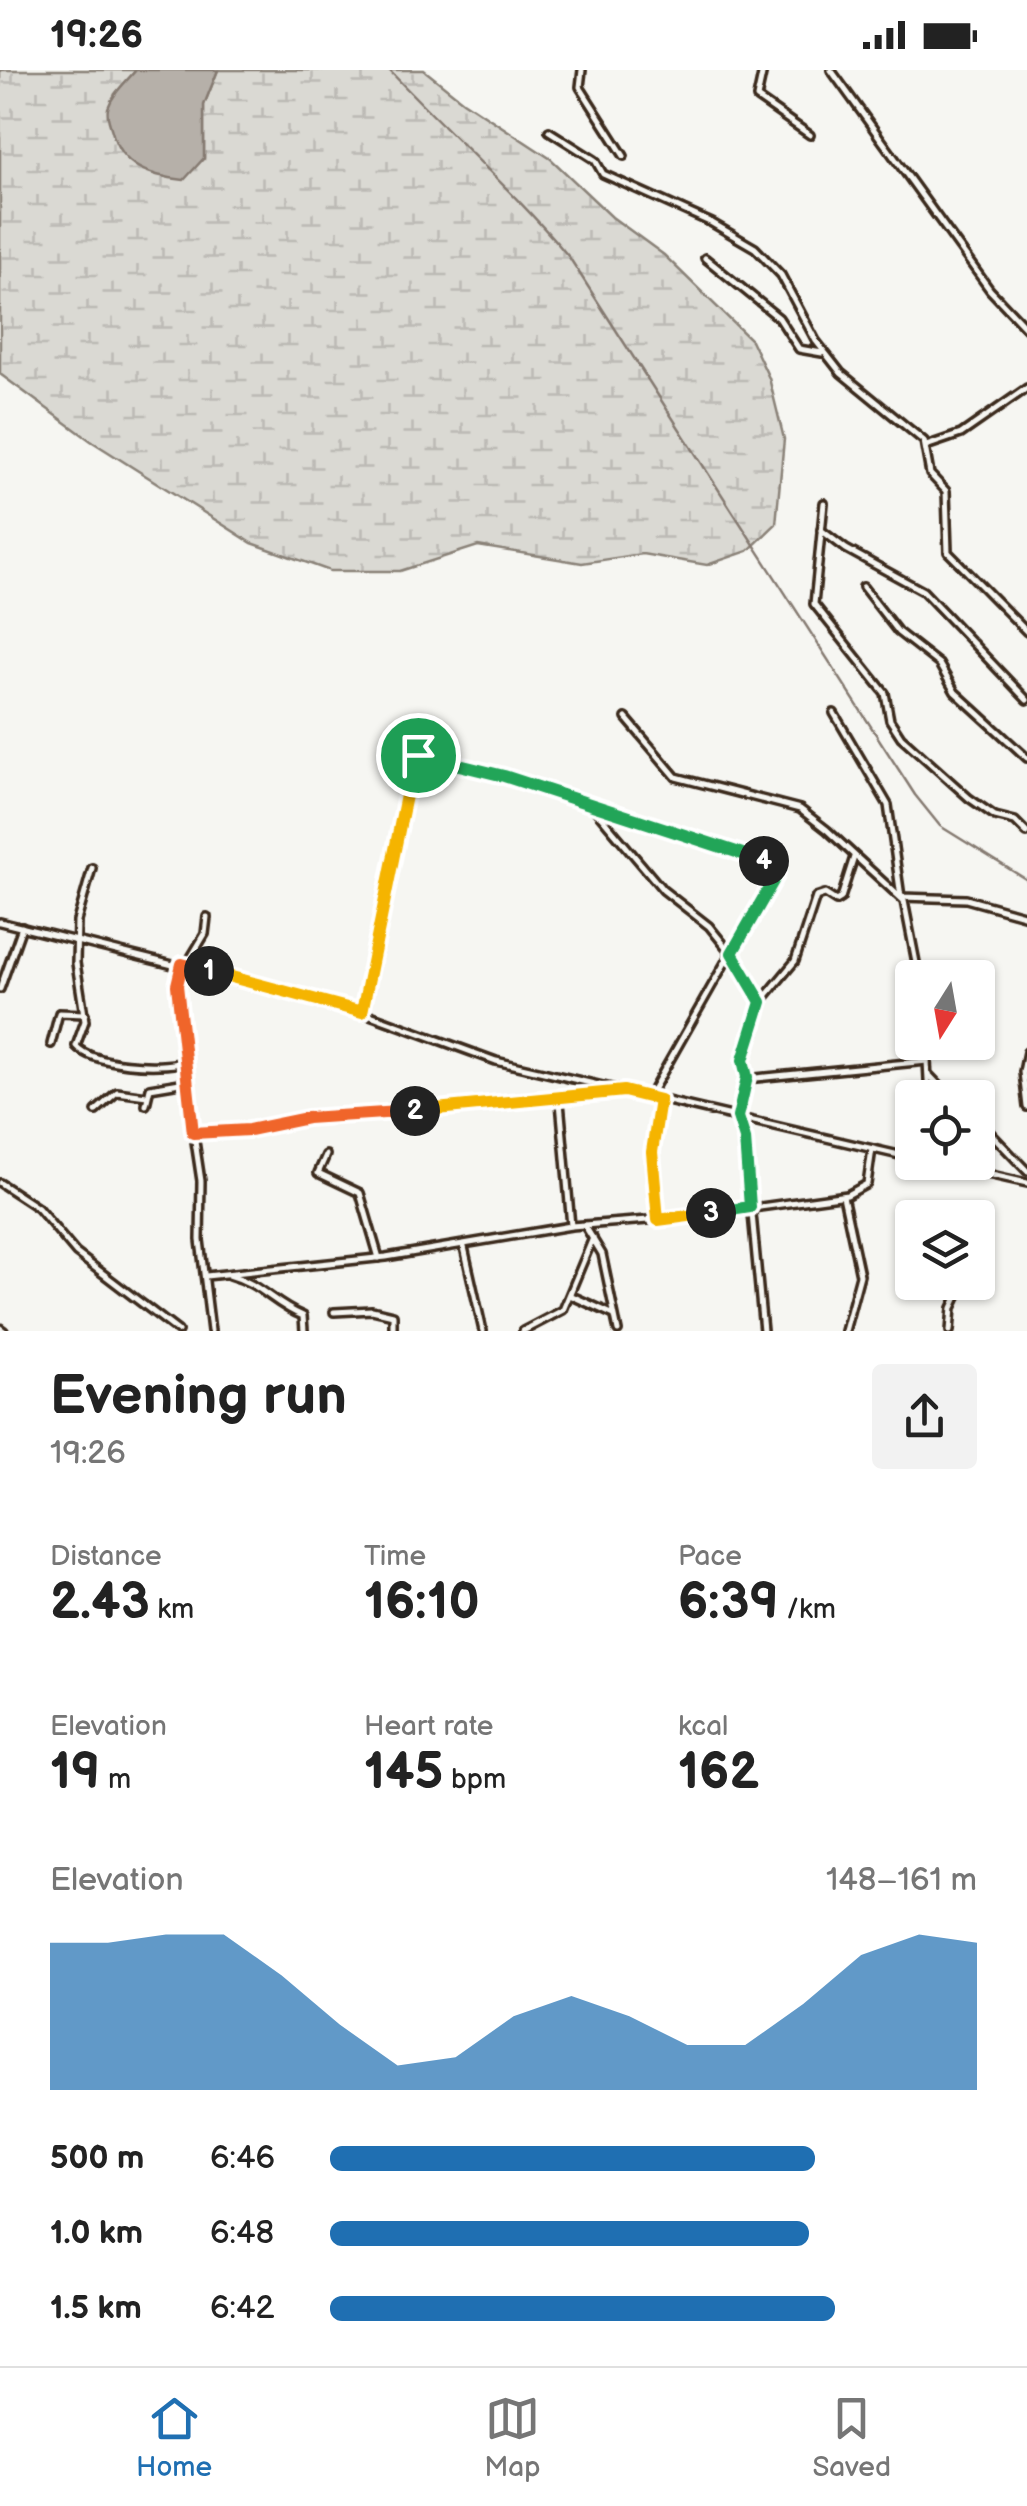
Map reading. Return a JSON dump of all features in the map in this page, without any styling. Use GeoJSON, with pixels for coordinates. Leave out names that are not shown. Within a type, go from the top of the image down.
{"type":"FeatureCollection","features":[{"type":"Feature","properties":{"kind":"street"},"geometry":{"type":"LineString","coordinates":[[582,70],[580,87],[624,156]]}},
{"type":"Feature","properties":{"kind":"street"},"geometry":{"type":"LineString","coordinates":[[763,70],[757,98],[810,136]]}},
{"type":"Feature","properties":{"kind":"street"},"geometry":{"type":"LineString","coordinates":[[832,70],[986,286],[1027,330]]}},
{"type":"Feature","properties":{"kind":"street"},"geometry":{"type":"LineString","coordinates":[[549,131],[595,160],[603,174],[649,199],[698,216],[754,248],[781,275],[824,352],[841,373],[884,404],[926,446],[928,470],[946,491],[948,552],[967,566],[1027,632]]}},
{"type":"Feature","properties":{"kind":"street"},"geometry":{"type":"LineString","coordinates":[[705,258],[780,318],[800,349],[824,352]]}},
{"type":"Feature","properties":{"kind":"street"},"geometry":{"type":"LineString","coordinates":[[926,446],[961,434],[1027,388]]}},
{"type":"Feature","properties":{"kind":"street"},"geometry":{"type":"LineString","coordinates":[[824,503],[814,604],[855,650],[865,674],[885,693],[893,728],[970,798],[995,816],[1015,821],[1027,833]]}},
{"type":"Feature","properties":{"kind":"street"},"geometry":{"type":"LineString","coordinates":[[821,530],[846,549],[917,587],[1027,700]]}},
{"type":"Feature","properties":{"kind":"street"},"geometry":{"type":"LineString","coordinates":[[863,587],[898,632],[939,664],[955,692],[1027,758]]}},
{"type":"Feature","properties":{"kind":"street"},"geometry":{"type":"LineString","coordinates":[[834,713],[888,805],[901,897],[910,915],[916,960]]}},
{"type":"Feature","properties":{"kind":"street"},"geometry":{"type":"LineString","coordinates":[[626,718],[676,777],[800,809],[901,897],[966,899],[1027,916]]}},
{"type":"Feature","properties":{"kind":"street"},"geometry":{"type":"LineString","coordinates":[[362,1012],[412,766],[418,755],[425,753],[751,856],[778,869],[649,1097]]}},
{"type":"Feature","properties":{"kind":"street"},"geometry":{"type":"LineString","coordinates":[[591,804],[663,890],[703,920],[732,953],[761,1002]]}},
{"type":"Feature","properties":{"kind":"street"},"geometry":{"type":"LineString","coordinates":[[764,1331],[739,1118],[747,1077],[743,1060],[761,1002],[795,961],[816,898],[825,894],[836,901],[841,898],[854,856]]}},
{"type":"Feature","properties":{"kind":"street"},"geometry":{"type":"LineString","coordinates":[[92,868],[76,939],[85,1014],[76,1046],[91,1059],[163,1066],[183,1062]]}},
{"type":"Feature","properties":{"kind":"street"},"geometry":{"type":"LineString","coordinates":[[207,916],[205,934],[184,965],[177,985],[183,1062],[202,1181],[200,1240],[212,1331]]}},
{"type":"Feature","properties":{"kind":"street"},"geometry":{"type":"LineString","coordinates":[[0,922],[362,1012],[496,1061],[895,1154]]}},
{"type":"Feature","properties":{"kind":"street"},"geometry":{"type":"LineString","coordinates":[[0,989],[22,927]]}},
{"type":"Feature","properties":{"kind":"street"},"geometry":{"type":"LineString","coordinates":[[51,1044],[59,1012],[85,1014]]}},
{"type":"Feature","properties":{"kind":"street"},"geometry":{"type":"LineString","coordinates":[[1027,1052],[1022,1072],[1027,1107]]}},
{"type":"Feature","properties":{"kind":"street"},"geometry":{"type":"LineString","coordinates":[[747,1077],[927,1061],[928,1080]]}},
{"type":"Feature","properties":{"kind":"street"},"geometry":{"type":"LineString","coordinates":[[928,1074],[934,1080]]}},
{"type":"Feature","properties":{"kind":"street"},"geometry":{"type":"LineString","coordinates":[[146,1105],[156,1084],[186,1082]]}},
{"type":"Feature","properties":{"kind":"street"},"geometry":{"type":"LineString","coordinates":[[193,1133],[249,1130],[307,1118],[624,1091]]}},
{"type":"Feature","properties":{"kind":"street"},"geometry":{"type":"LineString","coordinates":[[96,1111],[117,1092],[147,1096]]}},
{"type":"Feature","properties":{"kind":"street"},"geometry":{"type":"LineString","coordinates":[[564,1098],[560,1102],[571,1226]]}},
{"type":"Feature","properties":{"kind":"street"},"geometry":{"type":"LineString","coordinates":[[658,1220],[652,1152],[660,1100]]}},
{"type":"Feature","properties":{"kind":"street"},"geometry":{"type":"LineString","coordinates":[[995,1138],[1027,1171]]}},
{"type":"Feature","properties":{"kind":"street"},"geometry":{"type":"LineString","coordinates":[[206,1276],[379,1258],[571,1226],[658,1220],[843,1196],[867,1184],[872,1149]]}},
{"type":"Feature","properties":{"kind":"street"},"geometry":{"type":"LineString","coordinates":[[326,1155],[318,1173],[360,1192],[379,1258]]}},
{"type":"Feature","properties":{"kind":"street"},"geometry":{"type":"LineString","coordinates":[[995,1175],[1027,1182]]}},
{"type":"Feature","properties":{"kind":"street"},"geometry":{"type":"LineString","coordinates":[[0,1183],[38,1208],[76,1253],[178,1331]]}},
{"type":"Feature","properties":{"kind":"street"},"geometry":{"type":"LineString","coordinates":[[843,1196],[860,1275],[845,1331]]}},
{"type":"Feature","properties":{"kind":"street"},"geometry":{"type":"LineString","coordinates":[[585,1226],[607,1271],[618,1331]]}},
{"type":"Feature","properties":{"kind":"street"},"geometry":{"type":"LineString","coordinates":[[523,1331],[560,1313],[571,1296],[574,1274],[593,1238]]}},
{"type":"Feature","properties":{"kind":"street"},"geometry":{"type":"LineString","coordinates":[[464,1246],[484,1331]]}},
{"type":"Feature","properties":{"kind":"street"},"geometry":{"type":"LineString","coordinates":[[223,1274],[255,1282],[278,1304],[303,1316],[304,1331]]}},
{"type":"Feature","properties":{"kind":"street"},"geometry":{"type":"LineString","coordinates":[[571,1296],[614,1315]]}},
{"type":"Feature","properties":{"kind":"street"},"geometry":{"type":"LineString","coordinates":[[950,1331],[956,1300]]}},
{"type":"Feature","properties":{"kind":"street"},"geometry":{"type":"LineString","coordinates":[[334,1312],[372,1310],[393,1315],[393,1331]]}},
{"type":"Feature","properties":{"kind":"green space"},"geometry":{"type":"Polygon","coordinates":[[[0,70],[136,70],[115,94],[204,158],[204,105],[218,70],[424,70],[463,101],[551,159],[612,217],[664,255],[751,340],[769,378],[784,439],[776,524],[748,551],[707,565],[642,554],[582,563],[478,546],[400,571],[330,571],[252,543],[91,441],[0,374],[0,70]]]}},
{"type":"Feature","properties":{"kind":"shaded area"},"geometry":{"type":"Polygon","coordinates":[[[136,70],[218,70],[204,105],[204,158],[184,180],[139,168],[116,144],[108,108],[136,70]]]}},
{"type":"Feature","properties":{"kind":"waterway"},"geometry":{"type":"LineString","coordinates":[[389,70],[569,257],[915,795],[940,826],[1027,880]]}},
{"type":"Feature","properties":{"kind":"route"},"geometry":{"type":"LineString","coordinates":[[425,753],[504,776],[778,869],[732,953],[761,1002],[743,1060],[747,1077],[738,1117],[745,1139],[750,1207],[658,1220],[652,1152],[660,1100],[624,1091],[307,1118],[249,1130],[193,1133],[177,985],[182,964],[362,1012],[413,760],[418,755],[425,753]]}}]}
